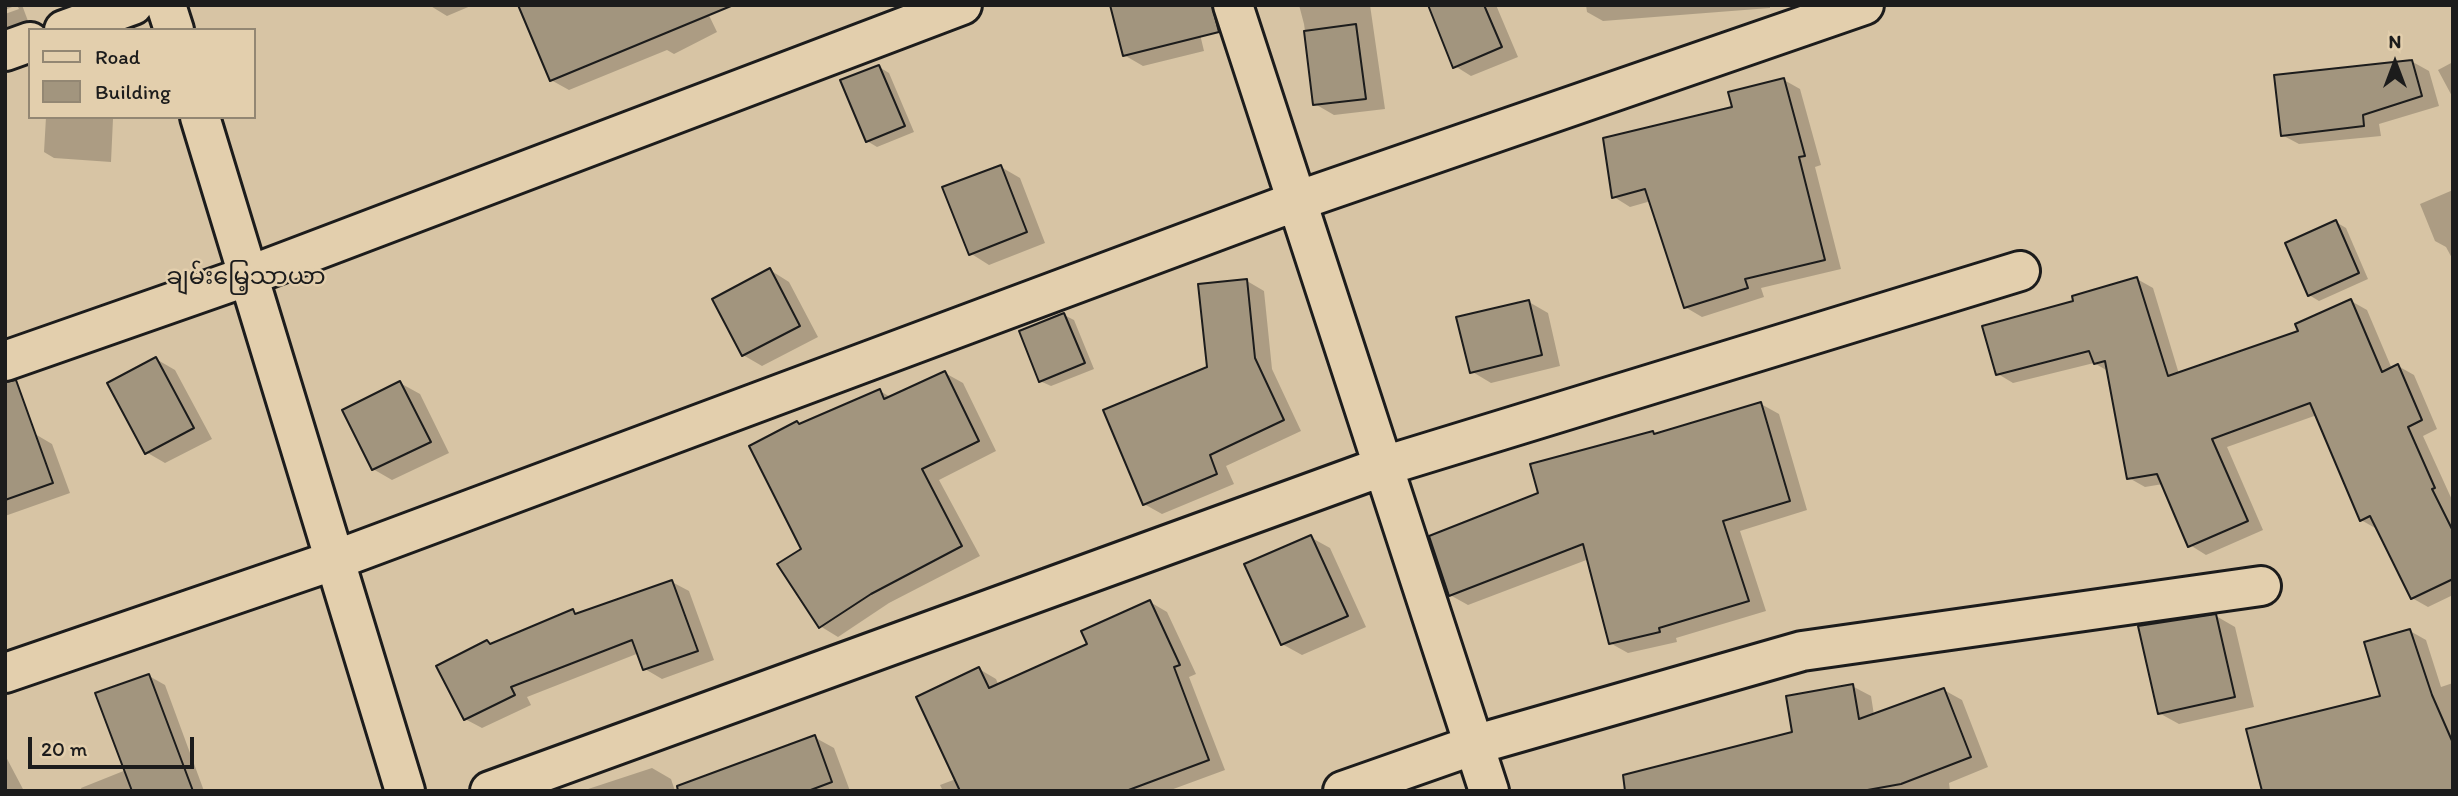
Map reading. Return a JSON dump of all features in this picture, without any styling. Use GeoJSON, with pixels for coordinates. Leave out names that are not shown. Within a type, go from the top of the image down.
{"type":"FeatureCollection","features":[{"type":"Feature","properties":{"kind":"street"},"geometry":{"type":"LineString","coordinates":[[70,28],[133,5]]}},
{"type":"Feature","properties":{"kind":"street"},"geometry":{"type":"LineString","coordinates":[[166,5],[173,28]]}},
{"type":"Feature","properties":{"kind":"street"},"geometry":{"type":"LineString","coordinates":[[5,361],[248,276],[962,5]]}},
{"type":"Feature","properties":{"kind":"street"},"geometry":{"type":"LineString","coordinates":[[1233,5],[1489,791]]}},
{"type":"Feature","properties":{"kind":"street"},"geometry":{"type":"LineString","coordinates":[[5,673],[335,559],[1297,201],[1864,5]]}},
{"type":"Feature","properties":{"kind":"street"},"geometry":{"type":"LineString","coordinates":[[5,51],[28,43]]}},
{"type":"Feature","properties":{"kind":"street"},"geometry":{"type":"LineString","coordinates":[[201,119],[405,791]]}},
{"type":"Feature","properties":{"kind":"street"},"geometry":{"type":"LineString","coordinates":[[490,791],[1384,467],[2020,271]]}},
{"type":"Feature","properties":{"kind":"street"},"geometry":{"type":"LineString","coordinates":[[1343,791],[1474,745],[1802,651],[2262,586]]}},
{"type":"Feature","properties":{"kind":"building"},"geometry":{"type":"Polygon","coordinates":[[[518,5],[731,5],[731,6],[550,81],[518,5]]]}},
{"type":"Feature","properties":{"kind":"building"},"geometry":{"type":"Polygon","coordinates":[[[1110,5],[1212,5],[1219,32],[1123,56],[1110,5]]]}},
{"type":"Feature","properties":{"kind":"building"},"geometry":{"type":"Polygon","coordinates":[[[1428,5],[1484,5],[1502,47],[1453,68],[1428,5]]]}},
{"type":"Feature","properties":{"kind":"building"},"geometry":{"type":"Polygon","coordinates":[[[1356,24],[1366,99],[1313,105],[1304,31],[1356,24]]]}},
{"type":"Feature","properties":{"kind":"building"},"geometry":{"type":"Polygon","coordinates":[[[2412,60],[2422,96],[2363,115],[2364,126],[2281,136],[2274,75],[2412,60]]]}},
{"type":"Feature","properties":{"kind":"building"},"geometry":{"type":"Polygon","coordinates":[[[879,65],[905,126],[866,142],[840,80],[879,65]]]}},
{"type":"Feature","properties":{"kind":"building"},"geometry":{"type":"Polygon","coordinates":[[[1784,78],[1805,156],[1799,157],[1825,260],[1745,279],[1748,288],[1684,308],[1645,189],[1612,198],[1603,138],[1732,107],[1728,92],[1784,78]]]}},
{"type":"Feature","properties":{"kind":"building"},"geometry":{"type":"Polygon","coordinates":[[[1001,165],[1027,232],[969,255],[942,187],[1001,165]]]}},
{"type":"Feature","properties":{"kind":"building"},"geometry":{"type":"Polygon","coordinates":[[[2336,220],[2359,273],[2308,296],[2285,243],[2336,220]]]}},
{"type":"Feature","properties":{"kind":"building"},"geometry":{"type":"Polygon","coordinates":[[[770,268],[800,326],[742,356],[712,299],[770,268]]]}},
{"type":"Feature","properties":{"kind":"building"},"geometry":{"type":"Polygon","coordinates":[[[2137,277],[2168,376],[2298,331],[2295,324],[2351,299],[2382,372],[2398,364],[2422,420],[2408,427],[2435,488],[2432,489],[2453,531],[2453,579],[2411,599],[2370,516],[2360,521],[2310,403],[2212,439],[2248,521],[2188,547],[2157,474],[2127,479],[2105,361],[2094,364],[2089,351],[1996,375],[1982,326],[2073,301],[2072,296],[2137,277]]]}},
{"type":"Feature","properties":{"kind":"building"},"geometry":{"type":"Polygon","coordinates":[[[1247,279],[1255,358],[1284,420],[1210,455],[1217,474],[1143,505],[1103,410],[1207,367],[1198,284],[1247,279]]]}},
{"type":"Feature","properties":{"kind":"building"},"geometry":{"type":"Polygon","coordinates":[[[1529,300],[1542,355],[1470,373],[1456,317],[1529,300]]]}},
{"type":"Feature","properties":{"kind":"building"},"geometry":{"type":"Polygon","coordinates":[[[1064,313],[1085,363],[1039,382],[1019,331],[1064,313]]]}},
{"type":"Feature","properties":{"kind":"building"},"geometry":{"type":"Polygon","coordinates":[[[156,357],[194,428],[145,454],[107,383],[156,357]]]}},
{"type":"Feature","properties":{"kind":"building"},"geometry":{"type":"Polygon","coordinates":[[[945,371],[979,441],[922,469],[962,546],[871,594],[819,628],[777,564],[801,549],[749,446],[797,421],[799,424],[880,389],[884,399],[945,371]]]}},
{"type":"Feature","properties":{"kind":"building"},"geometry":{"type":"Polygon","coordinates":[[[16,380],[53,483],[5,500],[5,382],[16,380]]]}},
{"type":"Feature","properties":{"kind":"building"},"geometry":{"type":"Polygon","coordinates":[[[400,381],[431,442],[372,470],[342,410],[400,381]]]}},
{"type":"Feature","properties":{"kind":"building"},"geometry":{"type":"Polygon","coordinates":[[[1761,402],[1790,501],[1723,521],[1749,601],[1659,628],[1660,632],[1609,644],[1583,544],[1449,596],[1429,536],[1538,493],[1530,464],[1653,431],[1654,434],[1761,402]]]}},
{"type":"Feature","properties":{"kind":"building"},"geometry":{"type":"Polygon","coordinates":[[[1311,535],[1348,616],[1281,645],[1244,564],[1311,535]]]}},
{"type":"Feature","properties":{"kind":"building"},"geometry":{"type":"Polygon","coordinates":[[[672,580],[698,651],[643,670],[632,640],[511,687],[515,695],[464,720],[436,666],[487,640],[490,644],[573,609],[575,614],[672,580]]]}},
{"type":"Feature","properties":{"kind":"building"},"geometry":{"type":"Polygon","coordinates":[[[1150,600],[1180,665],[1174,667],[1209,760],[1126,791],[960,791],[916,697],[979,667],[989,688],[1087,644],[1081,631],[1150,600]]]}},
{"type":"Feature","properties":{"kind":"building"},"geometry":{"type":"Polygon","coordinates":[[[2216,614],[2235,697],[2158,714],[2138,626],[2216,614]]]}},
{"type":"Feature","properties":{"kind":"building"},"geometry":{"type":"Polygon","coordinates":[[[2410,629],[2432,695],[2453,743],[2453,791],[2262,791],[2246,729],[2380,696],[2364,642],[2410,629]]]}},
{"type":"Feature","properties":{"kind":"building"},"geometry":{"type":"Polygon","coordinates":[[[149,674],[193,791],[132,791],[95,693],[149,674]]]}},
{"type":"Feature","properties":{"kind":"building"},"geometry":{"type":"Polygon","coordinates":[[[1853,684],[1859,719],[1944,688],[1971,757],[1901,784],[1862,791],[1625,791],[1623,775],[1792,732],[1786,696],[1853,684]]]}},
{"type":"Feature","properties":{"kind":"building"},"geometry":{"type":"Polygon","coordinates":[[[815,735],[832,782],[808,791],[678,791],[677,786],[815,735]]]}},
{"type":"Feature","properties":{"kind":"district","name":"ချမ်းမြေ့သာယာ"},"geometry":{"type":"Point","coordinates":[246,278]}}]}
